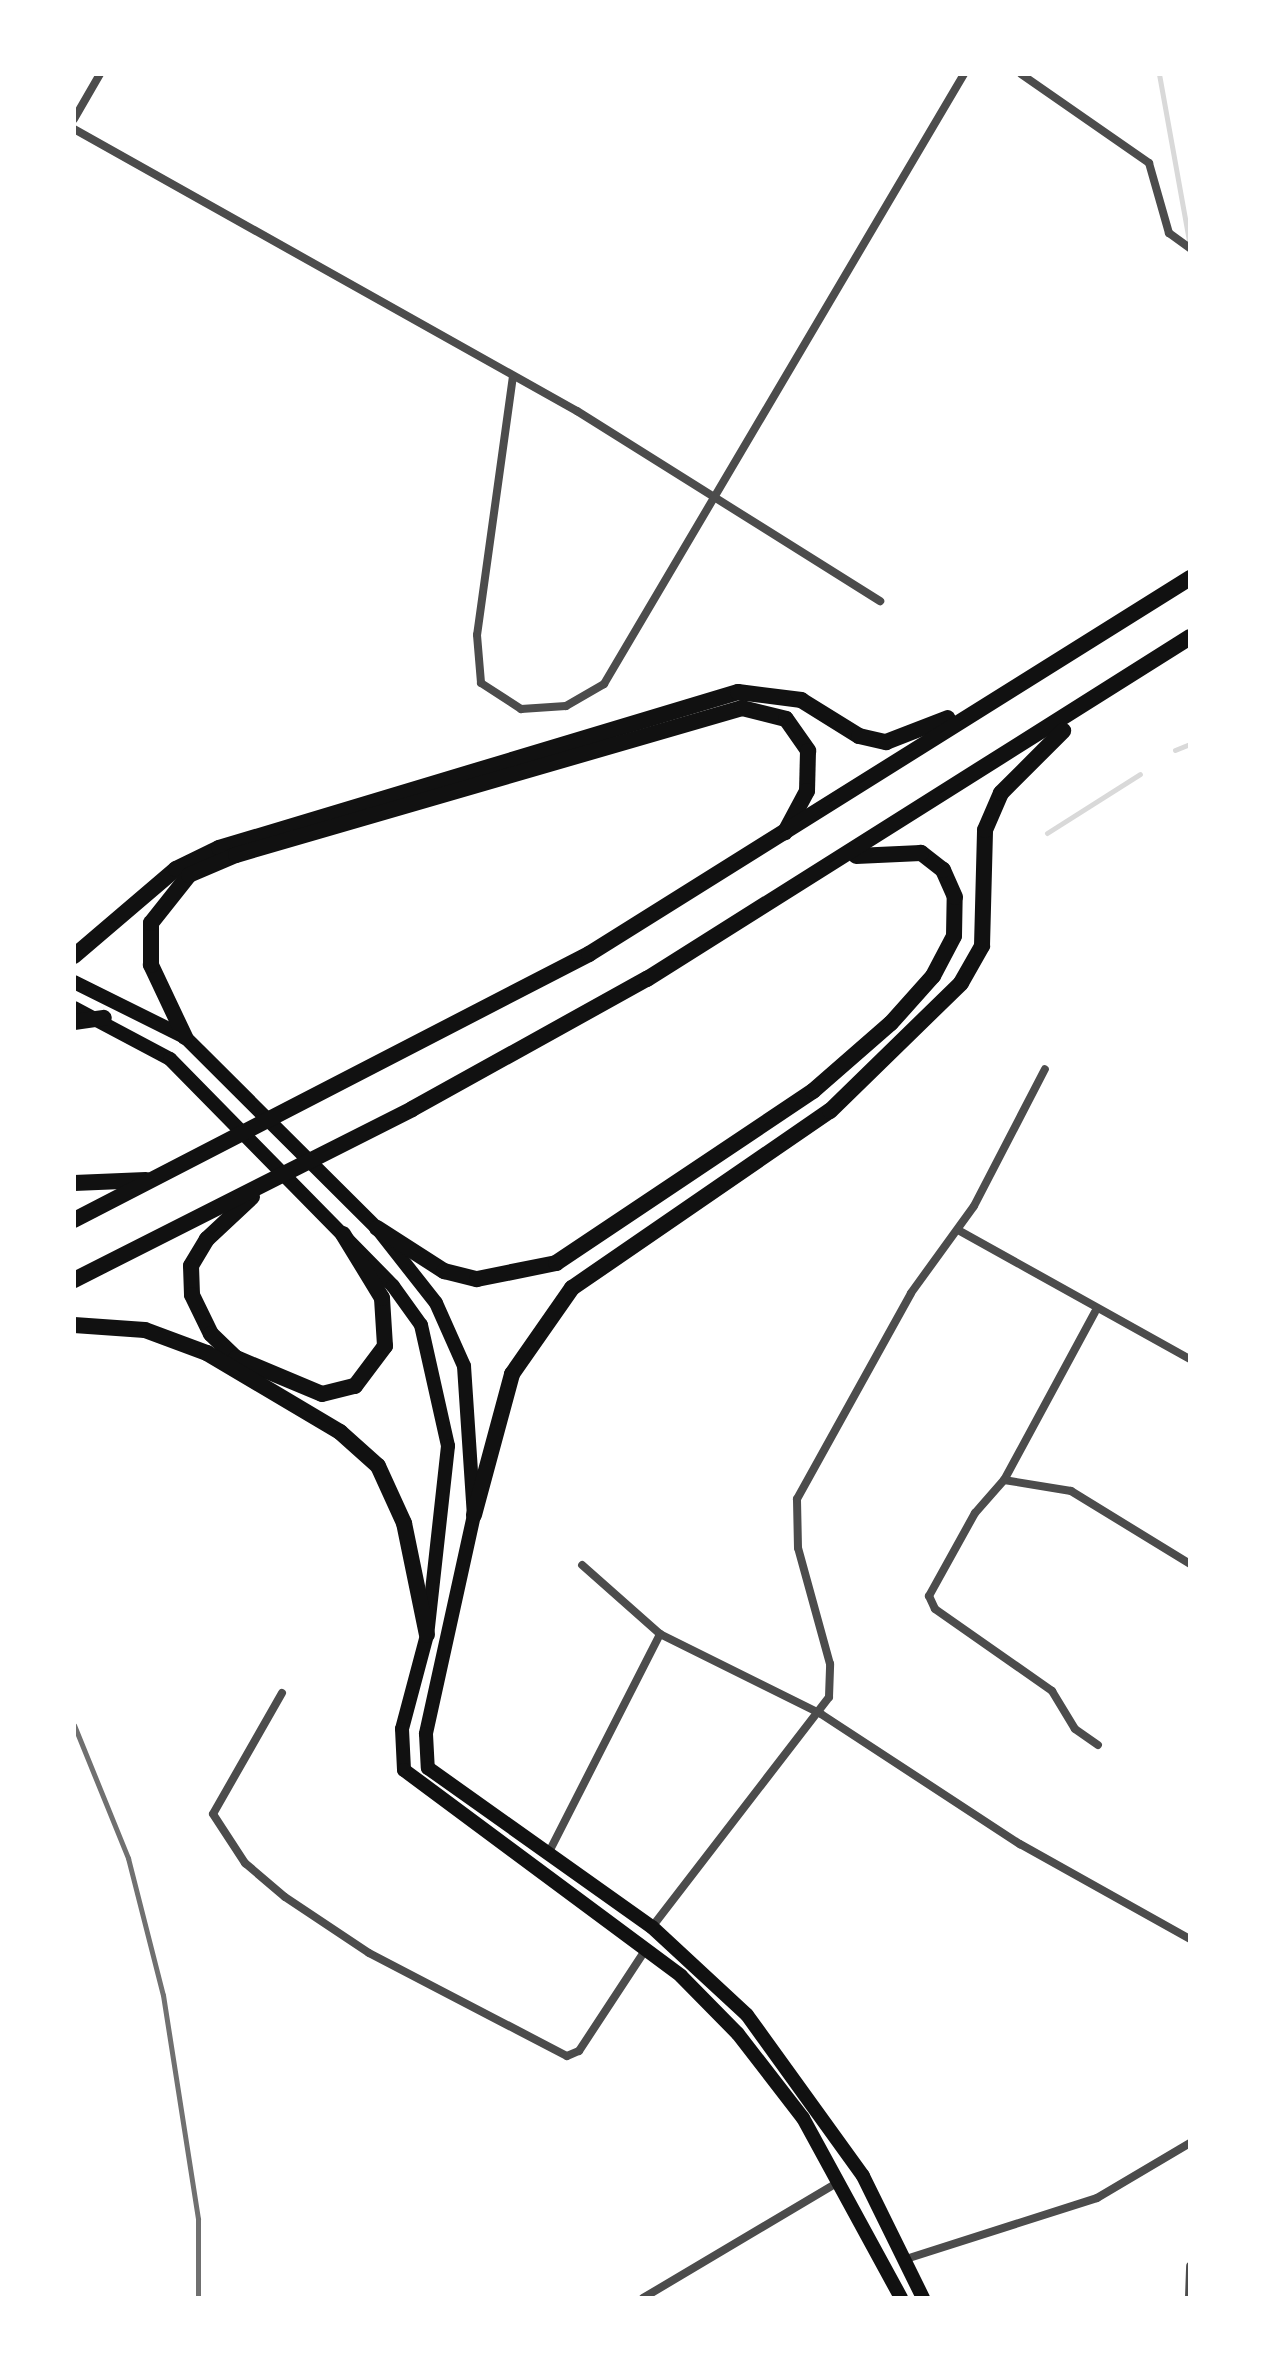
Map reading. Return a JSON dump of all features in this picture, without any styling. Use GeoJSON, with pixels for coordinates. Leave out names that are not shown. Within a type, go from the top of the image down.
{"type":"FeatureCollection","features":[{"type":"Feature","properties":{"kind":"highway"},"geometry":{"type":"LineString","coordinates":[[74,1220],[441,1035],[784,833],[1190,578]]}},
{"type":"Feature","properties":{"kind":"highway"},"geometry":{"type":"LineString","coordinates":[[74,1280],[264,1184],[633,987],[1101,699],[1190,637]]}},
{"type":"Feature","properties":{"kind":"highway"},"geometry":{"type":"LineString","coordinates":[[74,956],[190,860],[569,741],[738,692],[766,691],[886,742],[919,734],[1049,666]]}},
{"type":"Feature","properties":{"kind":"highway"},"geometry":{"type":"LineString","coordinates":[[474,1515],[512,1374],[535,1333],[572,1288],[830,1111],[961,983],[982,946],[979,873],[985,830],[1001,793],[1101,699]]}},
{"type":"Feature","properties":{"kind":"highway"},"geometry":{"type":"LineString","coordinates":[[185,1037],[151,965],[151,923],[189,875],[236,855],[742,708],[786,719],[808,751],[807,791],[784,833]]}},
{"type":"Feature","properties":{"kind":"highway"},"geometry":{"type":"LineString","coordinates":[[377,1228],[444,1271],[477,1279],[556,1263],[813,1091],[891,1023],[933,976],[954,936],[955,897],[943,870],[921,853],[846,858]]}},
{"type":"Feature","properties":{"kind":"highway"},"geometry":{"type":"LineString","coordinates":[[74,1022],[104,1018]]}},
{"type":"Feature","properties":{"kind":"highway"},"geometry":{"type":"LineString","coordinates":[[74,1183],[159,1178]]}},
{"type":"Feature","properties":{"kind":"highway"},"geometry":{"type":"LineString","coordinates":[[264,1184],[207,1239],[191,1266],[192,1295],[211,1334],[236,1358],[322,1394],[355,1386],[376,1366],[385,1346],[382,1298],[338,1227]]}},
{"type":"Feature","properties":{"kind":"highway"},"geometry":{"type":"LineString","coordinates":[[74,1325],[145,1330],[207,1353],[340,1432],[378,1466],[404,1523],[427,1635]]}},
{"type":"Feature","properties":{"kind":"main road"},"geometry":{"type":"LineString","coordinates":[[74,982],[185,1037],[234,1082],[377,1228],[436,1303],[464,1366],[474,1515],[426,1734],[428,1768],[652,1927],[786,2061],[863,2176],[923,2298]]}},
{"type":"Feature","properties":{"kind":"main road"},"geometry":{"type":"LineString","coordinates":[[74,1008],[104,1018],[170,1059],[210,1097],[338,1227],[414,1315],[435,1363],[448,1446],[427,1635],[402,1729],[404,1770],[646,1949],[738,2034],[841,2181],[901,2298]]}},
{"type":"Feature","properties":{"kind":"street"},"geometry":{"type":"LineString","coordinates":[[74,119],[100,74]]}},
{"type":"Feature","properties":{"kind":"street"},"geometry":{"type":"LineString","coordinates":[[513,376],[477,635],[481,683],[493,697],[521,709],[566,706],[604,684],[964,74]]}},
{"type":"Feature","properties":{"kind":"street"},"geometry":{"type":"LineString","coordinates":[[1021,74],[1149,163],[1169,233],[1190,248]]}},
{"type":"Feature","properties":{"kind":"street"},"geometry":{"type":"LineString","coordinates":[[74,129],[513,376],[880,601]]}},
{"type":"Feature","properties":{"kind":"street"},"geometry":{"type":"LineString","coordinates":[[652,1927],[821,1714],[833,1683],[798,1548],[797,1499],[911,1293],[958,1230],[1045,1069]]}},
{"type":"Feature","properties":{"kind":"street"},"geometry":{"type":"LineString","coordinates":[[958,1230],[1095,1312],[1190,1359]]}},
{"type":"Feature","properties":{"kind":"street"},"geometry":{"type":"LineString","coordinates":[[1095,1312],[1004,1480],[975,1513],[929,1596],[935,1609],[1052,1691],[1075,1729],[1098,1745]]}},
{"type":"Feature","properties":{"kind":"street"},"geometry":{"type":"LineString","coordinates":[[1004,1480],[1071,1491],[1190,1564]]}},
{"type":"Feature","properties":{"kind":"street"},"geometry":{"type":"LineString","coordinates":[[582,1565],[660,1634],[821,1714],[1020,1844],[1190,1939]]}},
{"type":"Feature","properties":{"kind":"street"},"geometry":{"type":"LineString","coordinates":[[549,1852],[660,1634]]}},
{"type":"Feature","properties":{"kind":"street"},"geometry":{"type":"LineString","coordinates":[[282,1693],[213,1814],[245,1863],[285,1897],[369,1953],[567,2056],[579,2051],[646,1949]]}},
{"type":"Feature","properties":{"kind":"street"},"geometry":{"type":"LineString","coordinates":[[906,2259],[1097,2198],[1190,2143]]}},
{"type":"Feature","properties":{"kind":"street"},"geometry":{"type":"LineString","coordinates":[[643,2298],[841,2181]]}},
{"type":"Feature","properties":{"kind":"street"},"geometry":{"type":"LineString","coordinates":[[1189,2298],[1190,2266]]}},
{"type":"Feature","properties":{"kind":"waterway"},"geometry":{"type":"LineString","coordinates":[[1159,74],[1190,246]]}},
{"type":"Feature","properties":{"kind":"waterway"},"geometry":{"type":"LineString","coordinates":[[1175,750],[1190,744]]}},
{"type":"Feature","properties":{"kind":"waterway"},"geometry":{"type":"LineString","coordinates":[[1047,833],[1140,774]]}},
{"type":"Feature","properties":{"kind":"railway"},"geometry":{"type":"LineString","coordinates":[[74,1725],[128,1858],[163,1995],[198,2219],[198,2298]]}}]}
